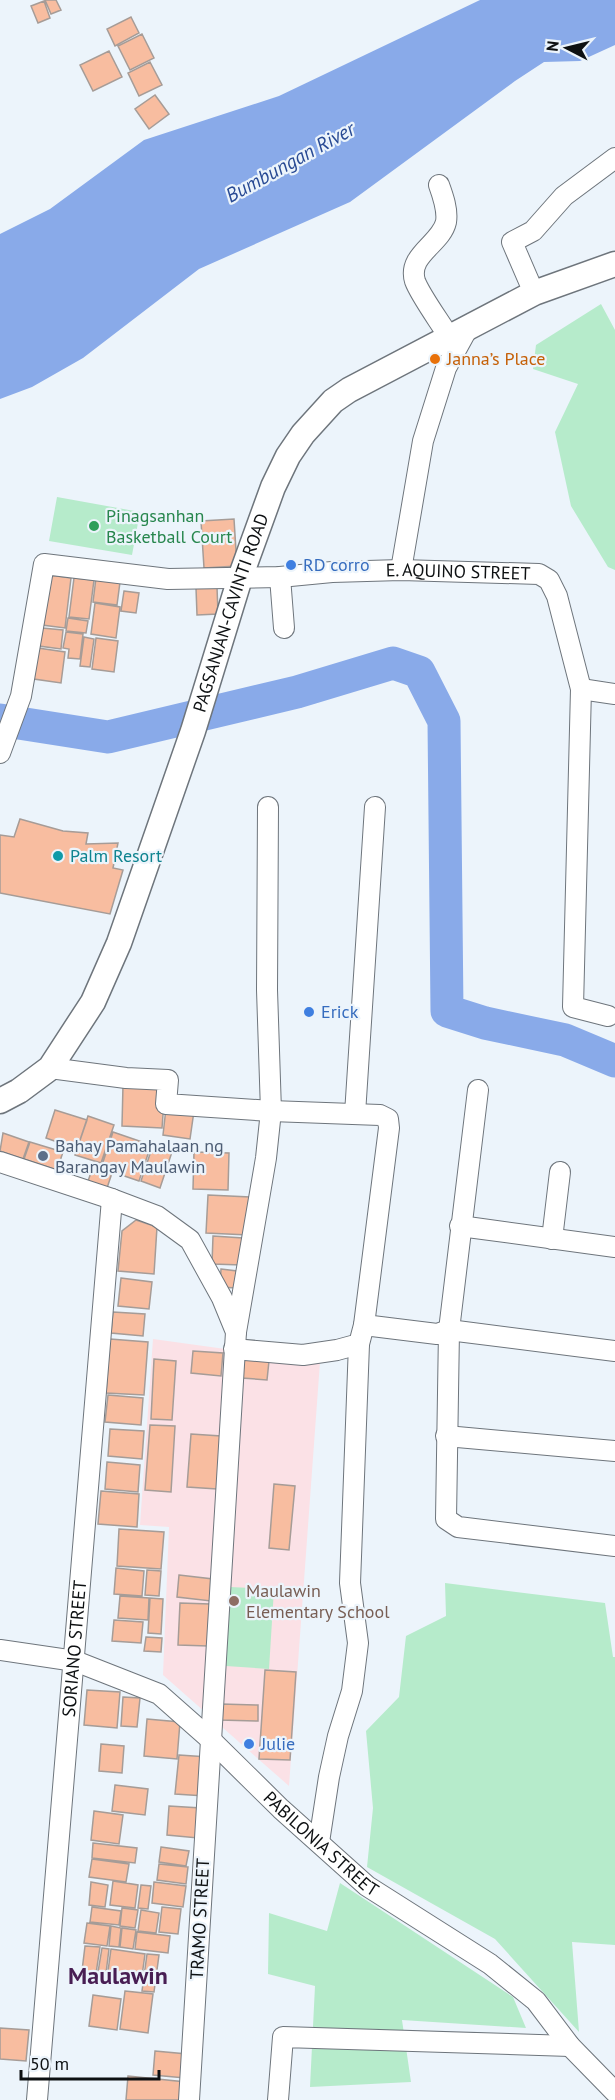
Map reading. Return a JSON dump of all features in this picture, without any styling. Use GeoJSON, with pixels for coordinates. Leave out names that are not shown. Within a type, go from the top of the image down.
{"type":"FeatureCollection","features":[{"type":"Feature","properties":{"kind":"main road","name":"PAGSANJAN-CAVINTI ROAD"},"geometry":{"type":"LineString","coordinates":[[0,1101],[19,1091],[50,1068],[93,1002],[119,944],[193,731],[240,578],[273,487],[288,456],[316,417],[349,390],[534,293],[615,264]]}},
{"type":"Feature","properties":{"kind":"street"},"geometry":{"type":"LineString","coordinates":[[534,293],[512,242],[533,231],[564,195],[615,158]]}},
{"type":"Feature","properties":{"kind":"street"},"geometry":{"type":"LineString","coordinates":[[401,570],[423,441],[459,332],[416,281],[414,268],[419,257],[440,235],[446,221],[445,203],[440,185]]}},
{"type":"Feature","properties":{"kind":"street","name":"E. AQUINO STREET"},"geometry":{"type":"LineString","coordinates":[[2,749],[21,696],[44,564],[168,579],[280,577],[332,572],[401,570],[539,574],[549,580],[557,596],[580,689],[573,1007],[608,1016]]}},
{"type":"Feature","properties":{"kind":"street"},"geometry":{"type":"LineString","coordinates":[[280,577],[285,628]]}},
{"type":"Feature","properties":{"kind":"street"},"geometry":{"type":"LineString","coordinates":[[580,689],[615,694]]}},
{"type":"Feature","properties":{"kind":"street","name":"TRAMO STREET"},"geometry":{"type":"LineString","coordinates":[[189,2100],[235,1341],[266,1158],[271,1111],[267,990],[268,807]]}},
{"type":"Feature","properties":{"kind":"street"},"geometry":{"type":"LineString","coordinates":[[356,1114],[375,807]]}},
{"type":"Feature","properties":{"kind":"street"},"geometry":{"type":"LineString","coordinates":[[50,1068],[126,1078],[168,1080],[166,1104],[385,1116],[389,1123],[362,1335],[350,1583],[358,1643],[352,1691],[338,1736],[318,1842]]}},
{"type":"Feature","properties":{"kind":"street"},"geometry":{"type":"LineString","coordinates":[[478,1090],[449,1330],[446,1519],[458,1527],[615,1546]]}},
{"type":"Feature","properties":{"kind":"street"},"geometry":{"type":"LineString","coordinates":[[0,1162],[157,1216],[190,1240],[222,1298],[235,1341],[303,1355],[337,1350],[362,1335],[437,1334],[449,1330],[615,1351]]}},
{"type":"Feature","properties":{"kind":"street"},"geometry":{"type":"LineString","coordinates":[[552,1239],[560,1172]]}},
{"type":"Feature","properties":{"kind":"street","name":"SORIANO STREET"},"geometry":{"type":"LineString","coordinates":[[37,2100],[112,1199]]}},
{"type":"Feature","properties":{"kind":"street"},"geometry":{"type":"LineString","coordinates":[[460,1226],[615,1247]]}},
{"type":"Feature","properties":{"kind":"street"},"geometry":{"type":"LineString","coordinates":[[446,1436],[615,1451]]}},
{"type":"Feature","properties":{"kind":"street","name":"PABILONIA STREET"},"geometry":{"type":"LineString","coordinates":[[0,1650],[75,1661],[159,1694],[210,1738],[281,1809],[367,1886],[490,1964],[536,2001],[570,2046],[615,2092]]}},
{"type":"Feature","properties":{"kind":"street"},"geometry":{"type":"LineString","coordinates":[[278,2100],[283,2037],[570,2046]]}},
{"type":"Feature","properties":{"kind":"shaded area","name":"Maulawin Elementary School"},"geometry":{"type":"Polygon","coordinates":[[[153,1339],[320,1362],[289,1786],[163,1675],[169,1527],[140,1525],[153,1339]]]}},
{"type":"Feature","properties":{"kind":"green space"},"geometry":{"type":"Polygon","coordinates":[[[601,304],[615,330],[615,570],[608,567],[571,506],[555,432],[578,384],[533,369],[536,345],[601,304]]]}},
{"type":"Feature","properties":{"kind":"green space","name":"Pinagsanhan Basketball Court"},"geometry":{"type":"Polygon","coordinates":[[[57,497],[140,512],[132,555],[49,541],[57,497]]]}},
{"type":"Feature","properties":{"kind":"green space"},"geometry":{"type":"Polygon","coordinates":[[[445,1583],[605,1603],[613,1657],[615,1657],[615,1945],[572,1942],[579,2032],[495,1939],[367,1867],[373,1808],[366,1731],[399,1697],[406,1636],[446,1616],[445,1583]]]}},
{"type":"Feature","properties":{"kind":"green space"},"geometry":{"type":"Polygon","coordinates":[[[230,1587],[274,1589],[269,1669],[226,1666],[230,1587]]]}},
{"type":"Feature","properties":{"kind":"green space"},"geometry":{"type":"Polygon","coordinates":[[[340,1883],[513,1997],[526,2028],[402,2020],[411,2082],[310,2087],[315,1986],[268,1974],[269,1913],[327,1931],[340,1883]]]}},
{"type":"Feature","properties":{"kind":"water","name":"Bumbungan River"},"geometry":{"type":"Polygon","coordinates":[[[480,0],[615,0],[615,45],[580,61],[544,62],[350,202],[199,269],[83,358],[32,387],[0,399],[0,234],[50,209],[144,140],[279,96],[480,0]]]}},
{"type":"Feature","properties":{"kind":"building"},"geometry":{"type":"Polygon","coordinates":[[[45,0],[56,0],[61,10],[51,14],[45,0]]]}},
{"type":"Feature","properties":{"kind":"building"},"geometry":{"type":"Polygon","coordinates":[[[44,1],[50,18],[38,23],[31,6],[44,1]]]}},
{"type":"Feature","properties":{"kind":"building"},"geometry":{"type":"Polygon","coordinates":[[[131,17],[139,33],[115,46],[107,29],[131,17]]]}},
{"type":"Feature","properties":{"kind":"building"},"geometry":{"type":"Polygon","coordinates":[[[142,34],[154,58],[130,70],[118,46],[142,34]]]}},
{"type":"Feature","properties":{"kind":"building"},"geometry":{"type":"Polygon","coordinates":[[[109,51],[122,77],[93,91],[80,65],[109,51]]]}},
{"type":"Feature","properties":{"kind":"building"},"geometry":{"type":"Polygon","coordinates":[[[150,62],[162,85],[139,96],[128,73],[150,62]]]}},
{"type":"Feature","properties":{"kind":"building"},"geometry":{"type":"Polygon","coordinates":[[[155,95],[169,114],[149,129],[135,109],[155,95]]]}},
{"type":"Feature","properties":{"kind":"building"},"geometry":{"type":"Polygon","coordinates":[[[234,519],[237,566],[204,568],[201,521],[234,519]]]}},
{"type":"Feature","properties":{"kind":"building"},"geometry":{"type":"Polygon","coordinates":[[[49,575],[71,578],[65,628],[42,625],[49,575]]]}},
{"type":"Feature","properties":{"kind":"building"},"geometry":{"type":"Polygon","coordinates":[[[74,578],[94,580],[89,619],[69,617],[74,578]]]}},
{"type":"Feature","properties":{"kind":"building"},"geometry":{"type":"Polygon","coordinates":[[[96,578],[120,582],[117,605],[93,602],[96,578]]]}},
{"type":"Feature","properties":{"kind":"building"},"geometry":{"type":"Polygon","coordinates":[[[217,587],[218,614],[197,615],[196,588],[217,587]]]}},
{"type":"Feature","properties":{"kind":"building"},"geometry":{"type":"Polygon","coordinates":[[[124,591],[139,593],[136,613],[121,611],[124,591]]]}},
{"type":"Feature","properties":{"kind":"building"},"geometry":{"type":"Polygon","coordinates":[[[95,603],[120,607],[116,638],[91,634],[95,603]]]}},
{"type":"Feature","properties":{"kind":"building"},"geometry":{"type":"Polygon","coordinates":[[[68,618],[88,621],[86,633],[66,631],[68,618]]]}},
{"type":"Feature","properties":{"kind":"building"},"geometry":{"type":"Polygon","coordinates":[[[42,628],[63,630],[61,649],[39,646],[42,628]]]}},
{"type":"Feature","properties":{"kind":"building"},"geometry":{"type":"Polygon","coordinates":[[[66,632],[83,634],[80,659],[68,658],[69,649],[63,648],[66,632]]]}},
{"type":"Feature","properties":{"kind":"building"},"geometry":{"type":"Polygon","coordinates":[[[84,637],[94,639],[90,667],[80,666],[84,637]]]}},
{"type":"Feature","properties":{"kind":"building"},"geometry":{"type":"Polygon","coordinates":[[[96,638],[118,641],[114,672],[92,669],[96,638]]]}},
{"type":"Feature","properties":{"kind":"building"},"geometry":{"type":"Polygon","coordinates":[[[38,648],[65,652],[61,683],[34,679],[38,648]]]}},
{"type":"Feature","properties":{"kind":"building","name":"Palm Resort"},"geometry":{"type":"Polygon","coordinates":[[[20,819],[63,831],[88,833],[86,844],[118,843],[113,868],[123,870],[110,914],[0,893],[0,835],[14,837],[20,819]]]}},
{"type":"Feature","properties":{"kind":"building"},"geometry":{"type":"Polygon","coordinates":[[[123,1085],[165,1088],[162,1128],[122,1126],[123,1085]]]}},
{"type":"Feature","properties":{"kind":"building"},"geometry":{"type":"Polygon","coordinates":[[[166,1108],[194,1111],[190,1139],[163,1135],[166,1108]]]}},
{"type":"Feature","properties":{"kind":"building"},"geometry":{"type":"Polygon","coordinates":[[[55,1110],[87,1120],[77,1149],[46,1138],[55,1110]]]}},
{"type":"Feature","properties":{"kind":"building"},"geometry":{"type":"Polygon","coordinates":[[[88,1116],[114,1125],[101,1163],[75,1155],[88,1116]]]}},
{"type":"Feature","properties":{"kind":"building"},"geometry":{"type":"Polygon","coordinates":[[[113,1132],[151,1145],[139,1181],[101,1168],[113,1132]]]}},
{"type":"Feature","properties":{"kind":"building"},"geometry":{"type":"Polygon","coordinates":[[[3,1133],[29,1142],[23,1159],[0,1151],[3,1133]]]}},
{"type":"Feature","properties":{"kind":"building","name":"Bahay Pamahalaan ng Barangay Maulawin"},"geometry":{"type":"Polygon","coordinates":[[[30,1142],[63,1152],[57,1170],[24,1159],[30,1142]]]}},
{"type":"Feature","properties":{"kind":"building"},"geometry":{"type":"Polygon","coordinates":[[[153,1145],[172,1152],[160,1188],[141,1181],[153,1145]]]}},
{"type":"Feature","properties":{"kind":"building"},"geometry":{"type":"Polygon","coordinates":[[[194,1152],[229,1153],[228,1190],[193,1189],[194,1152]]]}},
{"type":"Feature","properties":{"kind":"building"},"geometry":{"type":"Polygon","coordinates":[[[93,1167],[112,1173],[107,1188],[88,1181],[93,1167]]]}},
{"type":"Feature","properties":{"kind":"building"},"geometry":{"type":"Polygon","coordinates":[[[208,1195],[250,1197],[248,1235],[206,1233],[208,1195]]]}},
{"type":"Feature","properties":{"kind":"building"},"geometry":{"type":"Polygon","coordinates":[[[136,1220],[157,1227],[154,1274],[118,1271],[122,1231],[136,1220]]]}},
{"type":"Feature","properties":{"kind":"building"},"geometry":{"type":"Polygon","coordinates":[[[213,1236],[243,1238],[242,1265],[212,1264],[213,1236]]]}},
{"type":"Feature","properties":{"kind":"building"},"geometry":{"type":"Polygon","coordinates":[[[221,1269],[237,1271],[236,1288],[220,1287],[221,1269]]]}},
{"type":"Feature","properties":{"kind":"building"},"geometry":{"type":"Polygon","coordinates":[[[121,1278],[152,1282],[149,1309],[118,1306],[121,1278]]]}},
{"type":"Feature","properties":{"kind":"building"},"geometry":{"type":"Polygon","coordinates":[[[113,1312],[145,1314],[143,1336],[111,1333],[113,1312]]]}},
{"type":"Feature","properties":{"kind":"building"},"geometry":{"type":"Polygon","coordinates":[[[110,1339],[148,1342],[144,1395],[106,1393],[110,1339]]]}},
{"type":"Feature","properties":{"kind":"building"},"geometry":{"type":"Polygon","coordinates":[[[193,1351],[223,1353],[221,1376],[191,1373],[193,1351]]]}},
{"type":"Feature","properties":{"kind":"building"},"geometry":{"type":"Polygon","coordinates":[[[245,1358],[269,1361],[267,1380],[242,1378],[245,1358]]]}},
{"type":"Feature","properties":{"kind":"building"},"geometry":{"type":"Polygon","coordinates":[[[154,1359],[176,1361],[172,1420],[151,1419],[154,1359]]]}},
{"type":"Feature","properties":{"kind":"building"},"geometry":{"type":"Polygon","coordinates":[[[108,1395],[143,1398],[141,1425],[105,1422],[108,1395]]]}},
{"type":"Feature","properties":{"kind":"building"},"geometry":{"type":"Polygon","coordinates":[[[150,1425],[175,1426],[171,1492],[145,1490],[150,1425]]]}},
{"type":"Feature","properties":{"kind":"building"},"geometry":{"type":"Polygon","coordinates":[[[110,1429],[144,1431],[142,1459],[108,1456],[110,1429]]]}},
{"type":"Feature","properties":{"kind":"building"},"geometry":{"type":"Polygon","coordinates":[[[191,1434],[221,1436],[217,1489],[187,1487],[191,1434]]]}},
{"type":"Feature","properties":{"kind":"building"},"geometry":{"type":"Polygon","coordinates":[[[107,1462],[140,1465],[138,1492],[105,1489],[107,1462]]]}},
{"type":"Feature","properties":{"kind":"building"},"geometry":{"type":"Polygon","coordinates":[[[274,1484],[295,1486],[289,1550],[269,1548],[274,1484]]]}},
{"type":"Feature","properties":{"kind":"building"},"geometry":{"type":"Polygon","coordinates":[[[101,1491],[139,1494],[137,1527],[98,1524],[101,1491]]]}},
{"type":"Feature","properties":{"kind":"building"},"geometry":{"type":"Polygon","coordinates":[[[119,1529],[164,1532],[161,1569],[117,1566],[119,1529]]]}},
{"type":"Feature","properties":{"kind":"building"},"geometry":{"type":"Polygon","coordinates":[[[116,1568],[144,1571],[142,1596],[114,1594],[116,1568]]]}},
{"type":"Feature","properties":{"kind":"building"},"geometry":{"type":"Polygon","coordinates":[[[147,1570],[161,1571],[159,1596],[145,1595],[147,1570]]]}},
{"type":"Feature","properties":{"kind":"building"},"geometry":{"type":"Polygon","coordinates":[[[179,1575],[213,1579],[211,1601],[177,1597],[179,1575]]]}},
{"type":"Feature","properties":{"kind":"building"},"geometry":{"type":"Polygon","coordinates":[[[120,1596],[149,1598],[148,1620],[118,1618],[120,1596]]]}},
{"type":"Feature","properties":{"kind":"building"},"geometry":{"type":"Polygon","coordinates":[[[150,1598],[163,1599],[161,1634],[148,1633],[150,1598]]]}},
{"type":"Feature","properties":{"kind":"building"},"geometry":{"type":"Polygon","coordinates":[[[180,1603],[210,1604],[208,1646],[178,1645],[180,1603]]]}},
{"type":"Feature","properties":{"kind":"building"},"geometry":{"type":"Polygon","coordinates":[[[114,1620],[143,1622],[141,1643],[112,1641],[114,1620]]]}},
{"type":"Feature","properties":{"kind":"building"},"geometry":{"type":"Polygon","coordinates":[[[146,1637],[162,1638],[161,1652],[144,1651],[146,1637]]]}},
{"type":"Feature","properties":{"kind":"building"},"geometry":{"type":"Polygon","coordinates":[[[265,1670],[296,1672],[290,1760],[259,1759],[265,1670]]]}},
{"type":"Feature","properties":{"kind":"building"},"geometry":{"type":"Polygon","coordinates":[[[87,1690],[120,1692],[117,1728],[84,1725],[87,1690]]]}},
{"type":"Feature","properties":{"kind":"building"},"geometry":{"type":"Polygon","coordinates":[[[123,1697],[140,1698],[137,1727],[121,1726],[123,1697]]]}},
{"type":"Feature","properties":{"kind":"building"},"geometry":{"type":"Polygon","coordinates":[[[221,1704],[258,1705],[258,1721],[220,1720],[221,1704]]]}},
{"type":"Feature","properties":{"kind":"building"},"geometry":{"type":"Polygon","coordinates":[[[147,1719],[180,1722],[177,1759],[144,1756],[147,1719]]]}},
{"type":"Feature","properties":{"kind":"building"},"geometry":{"type":"Polygon","coordinates":[[[101,1744],[124,1746],[122,1773],[99,1771],[101,1744]]]}},
{"type":"Feature","properties":{"kind":"building"},"geometry":{"type":"Polygon","coordinates":[[[179,1755],[208,1757],[205,1796],[175,1794],[179,1755]]]}},
{"type":"Feature","properties":{"kind":"building"},"geometry":{"type":"Polygon","coordinates":[[[115,1785],[148,1789],[145,1815],[112,1811],[115,1785]]]}},
{"type":"Feature","properties":{"kind":"building"},"geometry":{"type":"Polygon","coordinates":[[[169,1806],[201,1808],[198,1838],[167,1835],[169,1806]]]}},
{"type":"Feature","properties":{"kind":"building"},"geometry":{"type":"Polygon","coordinates":[[[94,1811],[123,1815],[119,1844],[91,1840],[94,1811]]]}},
{"type":"Feature","properties":{"kind":"building"},"geometry":{"type":"Polygon","coordinates":[[[93,1843],[137,1848],[135,1863],[92,1858],[93,1843]]]}},
{"type":"Feature","properties":{"kind":"building"},"geometry":{"type":"Polygon","coordinates":[[[161,1847],[189,1851],[186,1866],[159,1862],[161,1847]]]}},
{"type":"Feature","properties":{"kind":"building"},"geometry":{"type":"Polygon","coordinates":[[[92,1859],[129,1864],[126,1882],[89,1877],[92,1859]]]}},
{"type":"Feature","properties":{"kind":"building"},"geometry":{"type":"Polygon","coordinates":[[[159,1864],[188,1867],[186,1884],[157,1880],[159,1864]]]}},
{"type":"Feature","properties":{"kind":"building"},"geometry":{"type":"Polygon","coordinates":[[[113,1881],[138,1885],[135,1908],[110,1905],[113,1881]]]}},
{"type":"Feature","properties":{"kind":"building"},"geometry":{"type":"Polygon","coordinates":[[[91,1882],[108,1885],[105,1907],[89,1905],[91,1882]]]}},
{"type":"Feature","properties":{"kind":"building"},"geometry":{"type":"Polygon","coordinates":[[[154,1882],[186,1886],[183,1907],[152,1903],[154,1882]]]}},
{"type":"Feature","properties":{"kind":"building"},"geometry":{"type":"Polygon","coordinates":[[[141,1885],[151,1886],[148,1909],[138,1908],[141,1885]]]}},
{"type":"Feature","properties":{"kind":"building"},"geometry":{"type":"Polygon","coordinates":[[[92,1907],[121,1911],[119,1925],[90,1922],[92,1907]]]}},
{"type":"Feature","properties":{"kind":"building"},"geometry":{"type":"Polygon","coordinates":[[[162,1907],[181,1909],[178,1934],[159,1932],[162,1907]]]}},
{"type":"Feature","properties":{"kind":"building"},"geometry":{"type":"Polygon","coordinates":[[[122,1908],[138,1910],[135,1928],[120,1926],[122,1908]]]}},
{"type":"Feature","properties":{"kind":"building"},"geometry":{"type":"Polygon","coordinates":[[[141,1910],[159,1913],[156,1933],[138,1931],[141,1910]]]}},
{"type":"Feature","properties":{"kind":"building"},"geometry":{"type":"Polygon","coordinates":[[[87,1923],[110,1926],[107,1946],[84,1943],[87,1923]]]}},
{"type":"Feature","properties":{"kind":"building"},"geometry":{"type":"Polygon","coordinates":[[[111,1926],[121,1928],[119,1947],[109,1946],[111,1926]]]}},
{"type":"Feature","properties":{"kind":"building"},"geometry":{"type":"Polygon","coordinates":[[[122,1928],[136,1930],[133,1949],[120,1947],[122,1928]]]}},
{"type":"Feature","properties":{"kind":"building"},"geometry":{"type":"Polygon","coordinates":[[[137,1932],[170,1936],[168,1953],[135,1949],[137,1932]]]}},
{"type":"Feature","properties":{"kind":"building"},"geometry":{"type":"Polygon","coordinates":[[[85,1946],[100,1947],[95,1980],[81,1979],[85,1946]]]}},
{"type":"Feature","properties":{"kind":"building"},"geometry":{"type":"Polygon","coordinates":[[[102,1948],[109,1949],[106,1973],[98,1972],[102,1948]]]}},
{"type":"Feature","properties":{"kind":"building"},"geometry":{"type":"Polygon","coordinates":[[[111,1949],[145,1954],[142,1976],[108,1971],[111,1949]]]}},
{"type":"Feature","properties":{"kind":"building"},"geometry":{"type":"Polygon","coordinates":[[[147,1954],[159,1955],[154,1992],[142,1991],[147,1954]]]}},
{"type":"Feature","properties":{"kind":"building"},"geometry":{"type":"Polygon","coordinates":[[[125,1991],[153,1994],[148,2033],[120,2029],[125,1991]]]}},
{"type":"Feature","properties":{"kind":"building"},"geometry":{"type":"Polygon","coordinates":[[[93,1995],[121,1999],[117,2030],[89,2026],[93,1995]]]}},
{"type":"Feature","properties":{"kind":"building"},"geometry":{"type":"Polygon","coordinates":[[[0,2028],[29,2030],[26,2061],[0,2059],[0,2028]]]}},
{"type":"Feature","properties":{"kind":"building"},"geometry":{"type":"Polygon","coordinates":[[[155,2051],[187,2054],[185,2078],[153,2075],[155,2051]]]}},
{"type":"Feature","properties":{"kind":"building"},"geometry":{"type":"Polygon","coordinates":[[[128,2076],[186,2082],[184,2100],[126,2100],[128,2076]]]}},
{"type":"Feature","properties":{"kind":"waterway"},"geometry":{"type":"LineString","coordinates":[[0,720],[108,737],[297,692],[393,663],[419,672],[444,721],[447,1011],[485,1023],[565,1040],[615,1061]]}},
{"type":"Feature","properties":{"kind":"place","name":"Janna’s Place"},"geometry":{"type":"Point","coordinates":[435,359]}},
{"type":"Feature","properties":{"kind":"place","name":"Pinagsanhan Basketball Court"},"geometry":{"type":"Point","coordinates":[94,526]}},
{"type":"Feature","properties":{"kind":"place","name":"RD corro"},"geometry":{"type":"Point","coordinates":[291,565]}},
{"type":"Feature","properties":{"kind":"place","name":"Palm Resort"},"geometry":{"type":"Point","coordinates":[58,856]}},
{"type":"Feature","properties":{"kind":"place","name":"Erick"},"geometry":{"type":"Point","coordinates":[309,1012]}},
{"type":"Feature","properties":{"kind":"place","name":"Bahay Pamahalaan ng Barangay Maulawin"},"geometry":{"type":"Point","coordinates":[43,1156]}},
{"type":"Feature","properties":{"kind":"place","name":"Maulawin Elementary School"},"geometry":{"type":"Point","coordinates":[234,1601]}},
{"type":"Feature","properties":{"kind":"place","name":"Julie"},"geometry":{"type":"Point","coordinates":[249,1744]}},
{"type":"Feature","properties":{"kind":"district","name":"Maulawin"},"geometry":{"type":"Point","coordinates":[118,1976]}}]}
